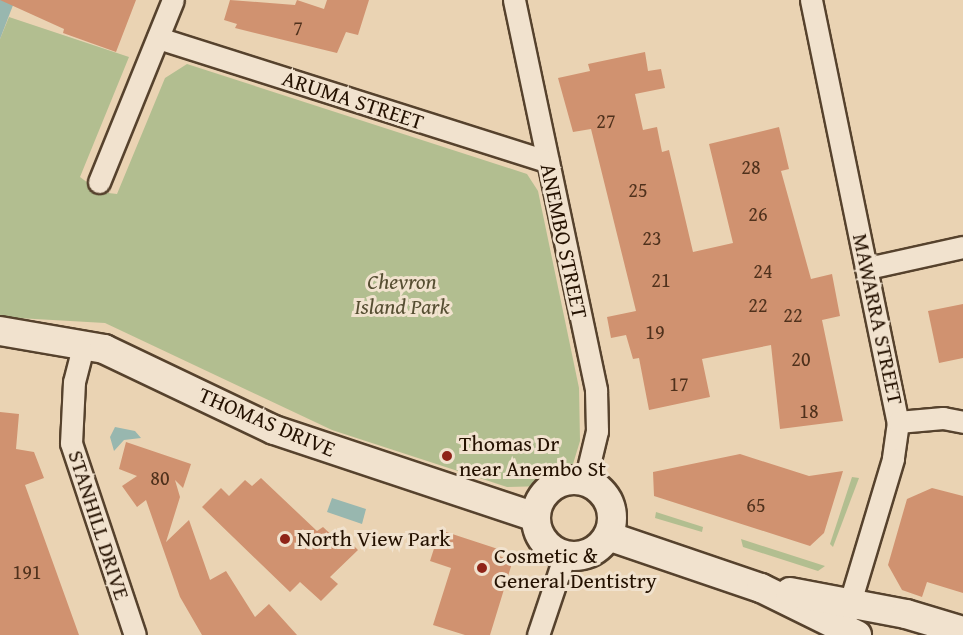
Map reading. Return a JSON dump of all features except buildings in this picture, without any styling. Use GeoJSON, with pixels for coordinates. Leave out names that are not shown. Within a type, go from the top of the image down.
{"type":"FeatureCollection","features":[{"type":"Feature","properties":{"kind":"main road","name":"THOMAS DRIVE"},"geometry":{"type":"LineString","coordinates":[[0,331],[84,344],[124,357],[274,430],[536,517]]}},
{"type":"Feature","properties":{"kind":"main road"},"geometry":{"type":"LineString","coordinates":[[585,481],[609,504],[608,536],[586,555],[564,555],[548,546],[536,517],[551,487],[585,481]]}},
{"type":"Feature","properties":{"kind":"main road"},"geometry":{"type":"LineString","coordinates":[[608,536],[761,588],[847,625],[903,624],[963,632]]}},
{"type":"Feature","properties":{"kind":"street"},"geometry":{"type":"LineString","coordinates":[[99,182],[173,0]]}},
{"type":"Feature","properties":{"kind":"street","name":"ANEMBO STREET"},"geometry":{"type":"LineString","coordinates":[[514,0],[598,408],[585,481]]}},
{"type":"Feature","properties":{"kind":"street","name":"MAWARRA STREET"},"geometry":{"type":"LineString","coordinates":[[811,0],[898,422],[847,625]]}},
{"type":"Feature","properties":{"kind":"street","name":"ARUMA STREET"},"geometry":{"type":"LineString","coordinates":[[159,38],[548,162]]}},
{"type":"Feature","properties":{"kind":"street"},"geometry":{"type":"LineString","coordinates":[[868,268],[963,247]]}},
{"type":"Feature","properties":{"kind":"street","name":"STANHILL DRIVE"},"geometry":{"type":"LineString","coordinates":[[84,344],[74,382],[71,442],[135,635]]}},
{"type":"Feature","properties":{"kind":"street"},"geometry":{"type":"LineString","coordinates":[[898,422],[935,418],[963,422]]}},
{"type":"Feature","properties":{"kind":"street"},"geometry":{"type":"LineString","coordinates":[[538,635],[564,555]]}},
{"type":"Feature","properties":{"kind":"green space","name":"Chevron Island Park"},"geometry":{"type":"Polygon","coordinates":[[[9,17],[129,57],[80,177],[100,192],[117,194],[165,78],[187,64],[527,174],[538,191],[579,388],[580,441],[573,464],[546,486],[507,487],[332,430],[105,323],[0,317],[0,39],[9,17]]]}},
{"type":"Feature","properties":{"kind":"green space"},"geometry":{"type":"Polygon","coordinates":[[[852,477],[859,478],[833,547],[830,544],[852,477]]]}},
{"type":"Feature","properties":{"kind":"green space"},"geometry":{"type":"Polygon","coordinates":[[[656,512],[703,527],[702,532],[655,518],[656,512]]]}},
{"type":"Feature","properties":{"kind":"green space"},"geometry":{"type":"Polygon","coordinates":[[[741,539],[825,566],[818,571],[743,547],[741,539]]]}},
{"type":"Feature","properties":{"kind":"water"},"geometry":{"type":"Polygon","coordinates":[[[0,0],[15,0],[0,39],[0,0]]]}},
{"type":"Feature","properties":{"kind":"water"},"geometry":{"type":"Polygon","coordinates":[[[115,427],[135,431],[141,438],[124,440],[114,451],[110,437],[115,427]]]}},
{"type":"Feature","properties":{"kind":"water"},"geometry":{"type":"Polygon","coordinates":[[[332,498],[366,509],[362,524],[327,512],[332,498]]]}},
{"type":"Feature","properties":{"kind":"place","name":"Thomas Dr near Anembo St"},"geometry":{"type":"Point","coordinates":[447,456]}},
{"type":"Feature","properties":{"kind":"place","name":"North View Park"},"geometry":{"type":"Point","coordinates":[285,539]}},
{"type":"Feature","properties":{"kind":"place","name":"Cosmetic & General Dentistry"},"geometry":{"type":"Point","coordinates":[482,568]}}]}
